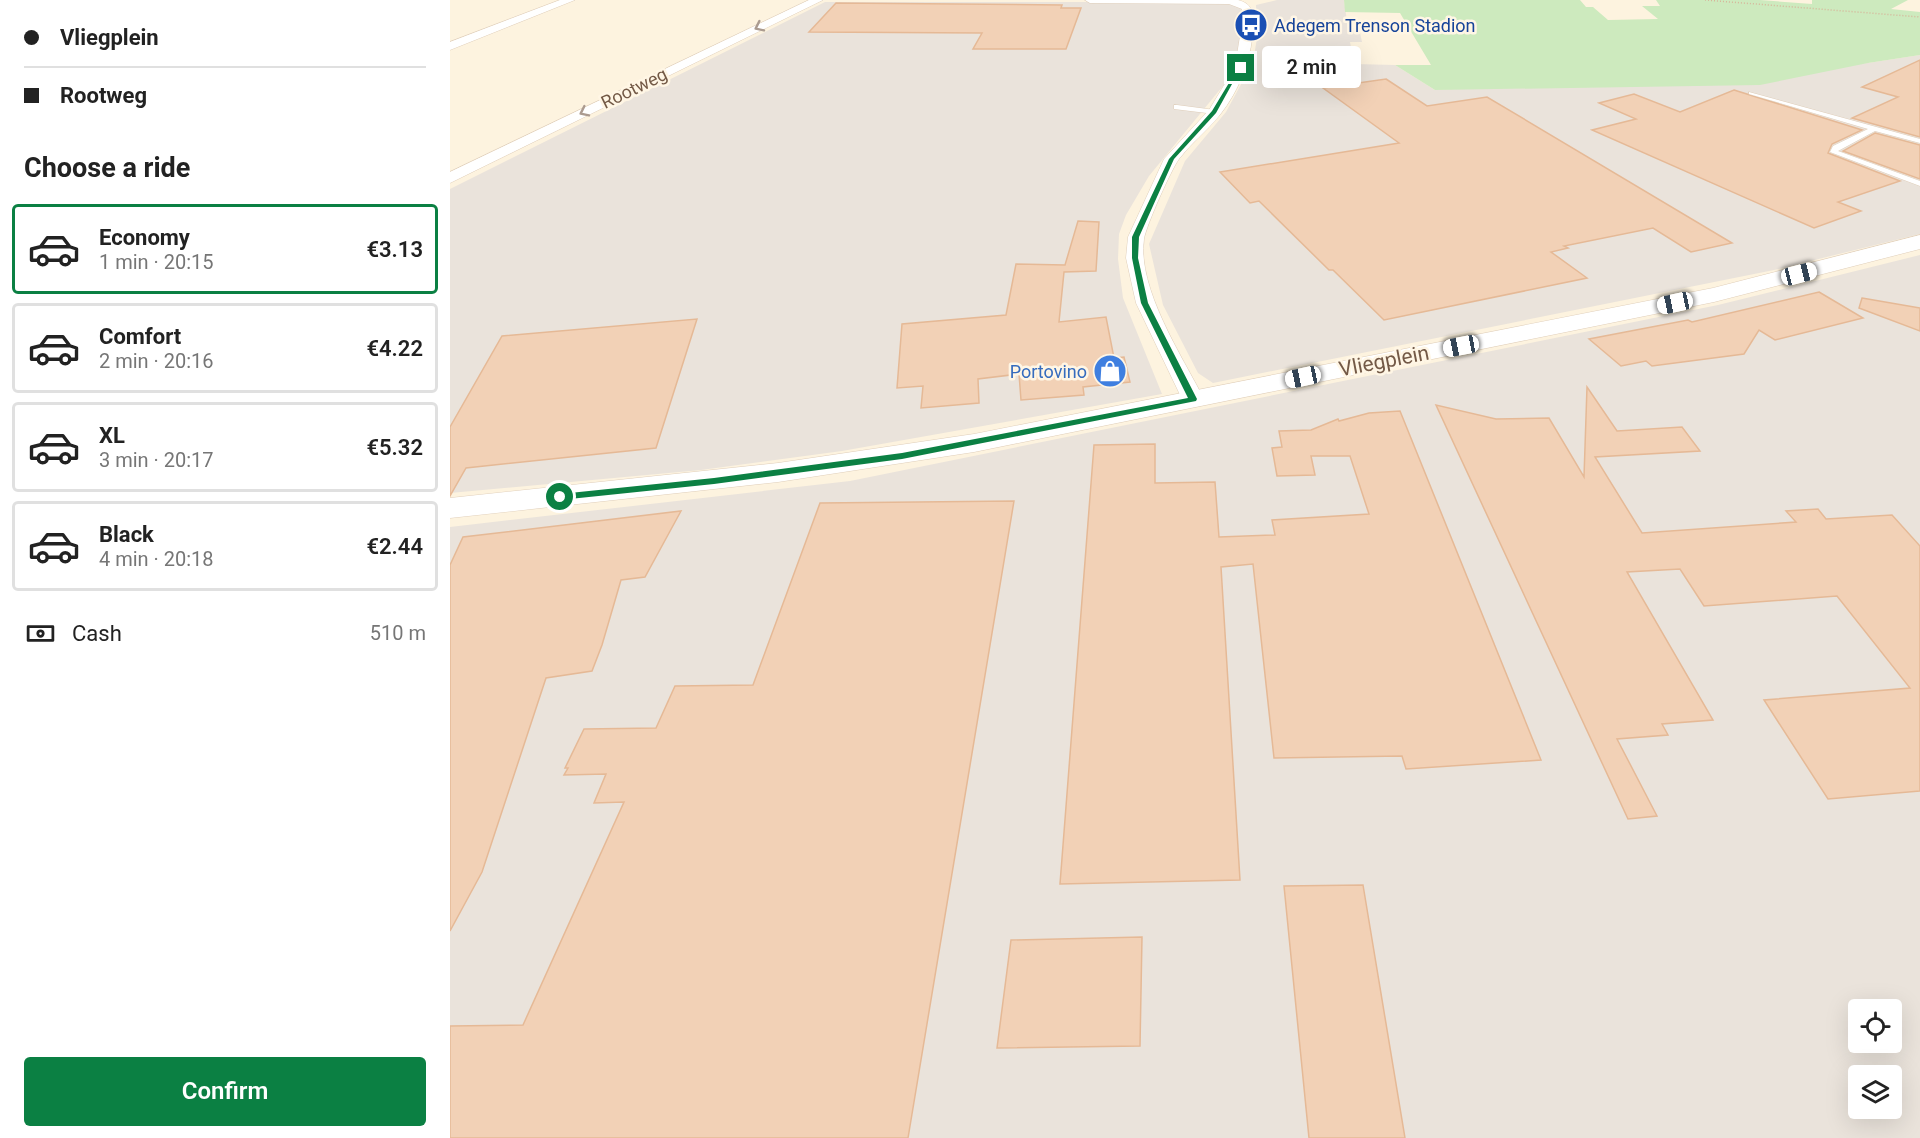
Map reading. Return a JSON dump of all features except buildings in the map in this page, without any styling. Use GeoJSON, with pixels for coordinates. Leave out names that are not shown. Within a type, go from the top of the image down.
{"type":"FeatureCollection","features":[{"type":"Feature","properties":{"kind":"street"},"geometry":{"type":"LineString","coordinates":[[450,46],[568,0]]}},
{"type":"Feature","properties":{"kind":"street","name":"Rootweg"},"geometry":{"type":"LineString","coordinates":[[450,178],[811,0]]}},
{"type":"Feature","properties":{"kind":"street"},"geometry":{"type":"LineString","coordinates":[[1090,0],[1239,2],[1247,9],[1246,42],[1241,68],[1215,112],[1172,159],[1136,237],[1135,258],[1145,303],[1193,399]]}},
{"type":"Feature","properties":{"kind":"street","name":"Vliegplein"},"geometry":{"type":"LineString","coordinates":[[450,508],[714,481],[902,456],[1714,295],[1920,242]]}},
{"type":"Feature","properties":{"kind":"lane"},"geometry":{"type":"LineString","coordinates":[[1751,93],[1920,141]]}},
{"type":"Feature","properties":{"kind":"lane"},"geometry":{"type":"LineString","coordinates":[[1177,108],[1215,112]]}},
{"type":"Feature","properties":{"kind":"lane"},"geometry":{"type":"LineString","coordinates":[[1873,129],[1836,148],[1834,152],[1920,184]]}},
{"type":"Feature","properties":{"kind":"path"},"geometry":{"type":"LineString","coordinates":[[1705,0],[1920,17]]}},
{"type":"Feature","properties":{"kind":"shaded area"},"geometry":{"type":"Polygon","coordinates":[[[1277,0],[1344,0],[1348,28],[1359,28],[1362,42],[1350,42],[1354,64],[1395,65],[1435,90],[1868,63],[1920,55],[1920,234],[1774,270],[1213,383],[1198,373],[1163,305],[1149,244],[1185,161],[1226,112],[1253,62],[1257,38],[1256,5],[1277,0]]]}},
{"type":"Feature","properties":{"kind":"shaded area"},"geometry":{"type":"Polygon","coordinates":[[[825,2],[1229,2],[1241,6],[1241,48],[1227,81],[1149,176],[1126,215],[1119,234],[1118,259],[1123,298],[1162,394],[842,451],[701,470],[450,493],[450,189],[825,2]]]}},
{"type":"Feature","properties":{"kind":"shaded area"},"geometry":{"type":"Polygon","coordinates":[[[1920,255],[1920,1138],[450,1138],[450,527],[850,481],[1718,305],[1920,255]]]}},
{"type":"Feature","properties":{"kind":"green space"},"geometry":{"type":"Polygon","coordinates":[[[1344,0],[1580,0],[1586,7],[1593,7],[1608,20],[1658,19],[1642,6],[1660,6],[1656,0],[1760,0],[1812,4],[1812,0],[1908,0],[1891,9],[1920,12],[1920,55],[1760,85],[1435,90],[1395,65],[1431,65],[1400,13],[1345,12],[1344,0]]]}},
{"type":"Feature","properties":{"kind":"place","name":"Adegem Trenson Stadion"},"geometry":{"type":"Point","coordinates":[1251,25]}},
{"type":"Feature","properties":{"kind":"place","name":"Portovino"},"geometry":{"type":"Point","coordinates":[1110,371]}},
{"type":"Feature","properties":{"kind":"route"},"geometry":{"type":"LineString","coordinates":[[560,497],[714,481],[902,456],[974,444],[1193,399],[1145,303],[1135,258],[1136,237],[1158,185],[1172,159],[1215,112],[1241,68]]}}]}
